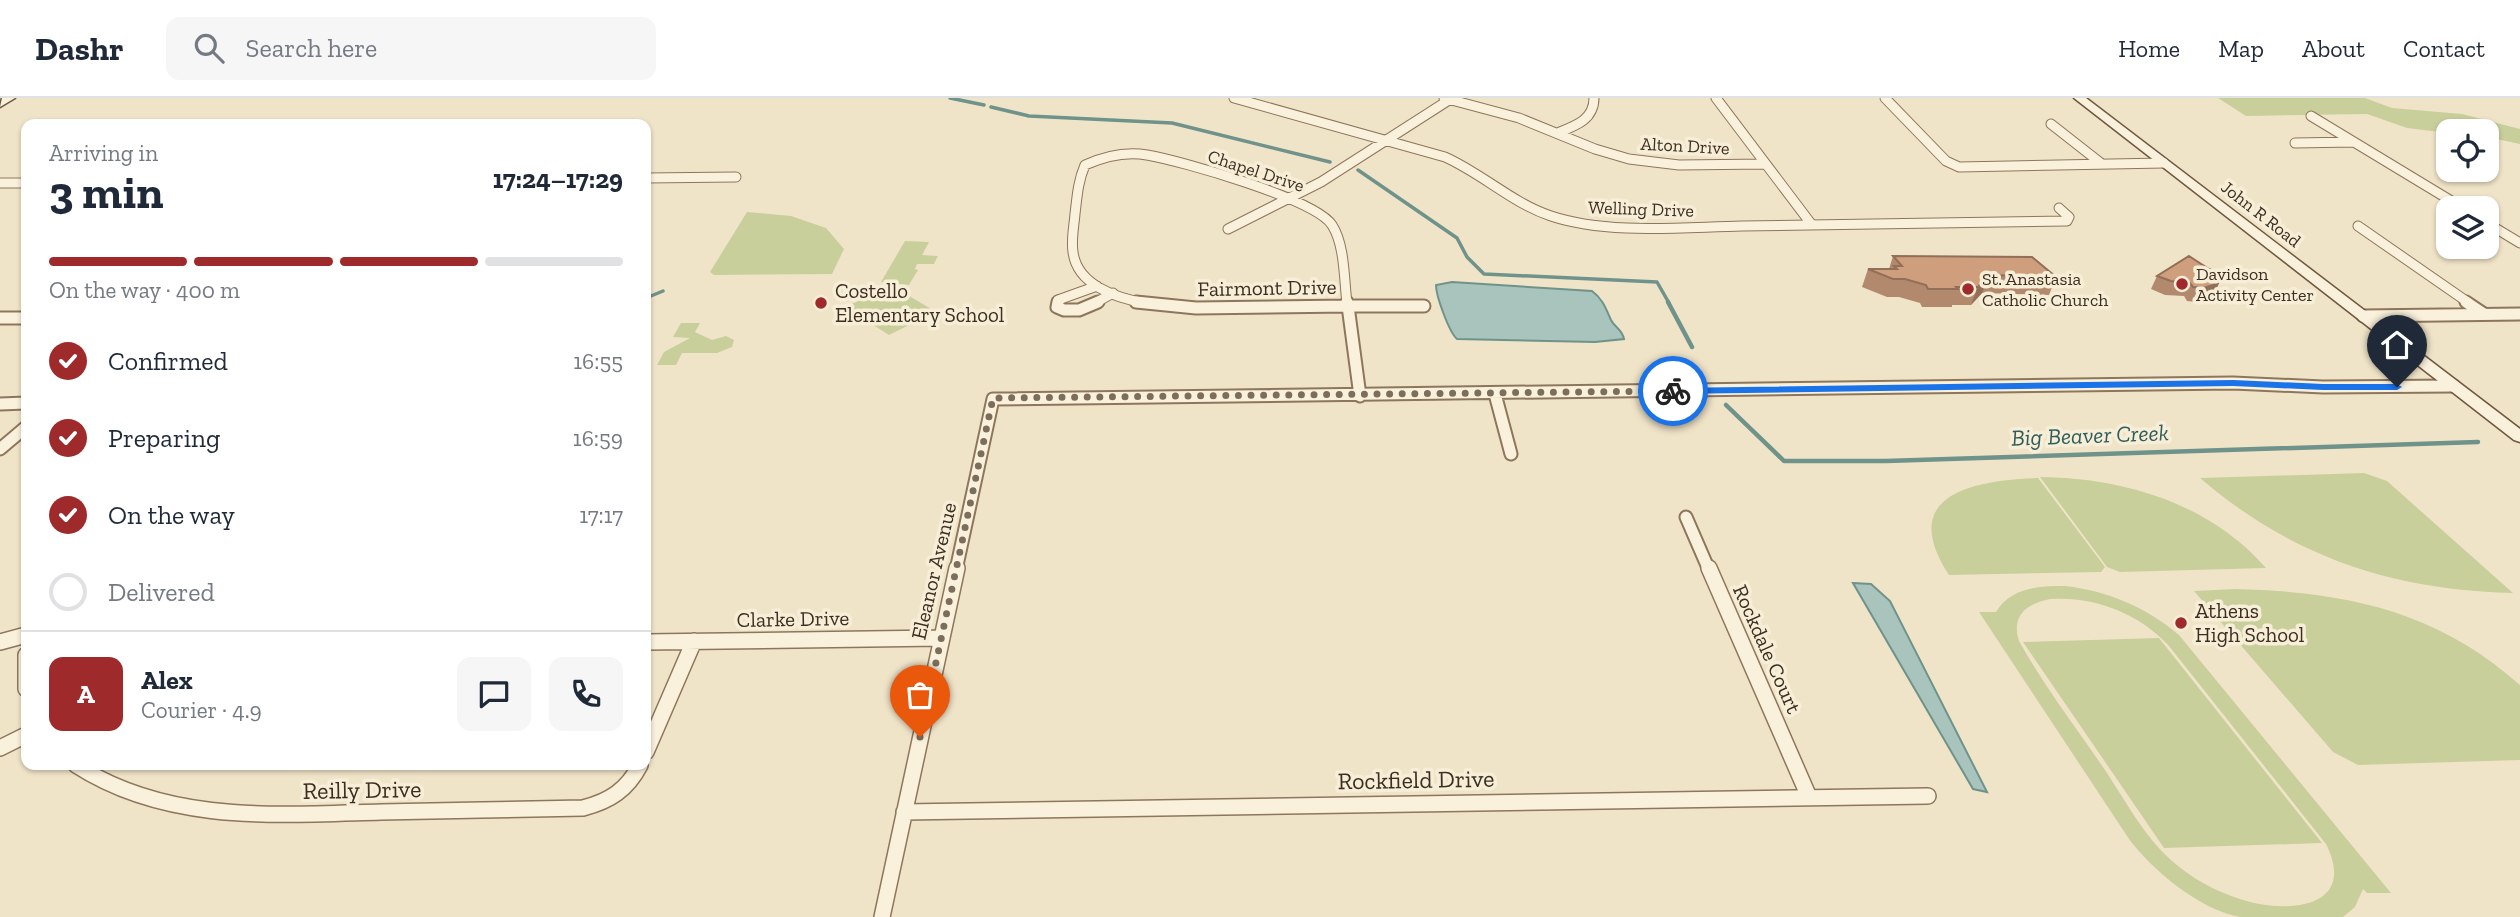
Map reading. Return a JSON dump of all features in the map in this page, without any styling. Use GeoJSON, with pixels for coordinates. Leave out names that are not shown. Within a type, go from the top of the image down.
{"type":"FeatureCollection","features":[{"type":"Feature","properties":{"kind":"main road"},"geometry":{"type":"LineString","coordinates":[[0,104],[10,98]]}},
{"type":"Feature","properties":{"kind":"main road","name":"John R Road"},"geometry":{"type":"LineString","coordinates":[[2079,98],[2520,437]]}},
{"type":"Feature","properties":{"kind":"street","name":"Welling Drive"},"geometry":{"type":"LineString","coordinates":[[1234,98],[1444,156],[1465,166],[1512,200],[1567,220],[1616,227],[2054,223],[2067,221],[2069,217]]}},
{"type":"Feature","properties":{"kind":"street"},"geometry":{"type":"LineString","coordinates":[[1228,229],[1292,198],[1387,140],[1449,98]]}},
{"type":"Feature","properties":{"kind":"street","name":"Alton Drive"},"geometry":{"type":"LineString","coordinates":[[1449,98],[1519,118],[1604,152],[1654,163],[1766,164]]}},
{"type":"Feature","properties":{"kind":"street"},"geometry":{"type":"LineString","coordinates":[[1557,133],[1578,125],[1590,116],[1594,109],[1594,98]]}},
{"type":"Feature","properties":{"kind":"street"},"geometry":{"type":"LineString","coordinates":[[1716,98],[1812,225]]}},
{"type":"Feature","properties":{"kind":"street"},"geometry":{"type":"LineString","coordinates":[[1885,98],[1939,154],[1954,165],[1970,168],[2102,164],[2169,167]]}},
{"type":"Feature","properties":{"kind":"street"},"geometry":{"type":"LineString","coordinates":[[2311,116],[2443,196]]}},
{"type":"Feature","properties":{"kind":"street"},"geometry":{"type":"LineString","coordinates":[[2051,124],[2102,164]]}},
{"type":"Feature","properties":{"kind":"street"},"geometry":{"type":"LineString","coordinates":[[2295,143],[2354,142]]}},
{"type":"Feature","properties":{"kind":"street","name":"Chapel Drive"},"geometry":{"type":"LineString","coordinates":[[1117,154],[1146,155],[1176,162],[1292,198],[1317,210],[1336,233],[1360,396]]}},
{"type":"Feature","properties":{"kind":"street","name":"Fairmont Drive"},"geometry":{"type":"LineString","coordinates":[[1117,154],[1093,155],[1081,173],[1072,252],[1083,276],[1097,286],[1144,304],[1171,307],[1424,306]]}},
{"type":"Feature","properties":{"kind":"street"},"geometry":{"type":"LineString","coordinates":[[2076,166],[2109,172],[2169,167]]}},
{"type":"Feature","properties":{"kind":"street"},"geometry":{"type":"LineString","coordinates":[[651,178],[736,177]]}},
{"type":"Feature","properties":{"kind":"street"},"geometry":{"type":"LineString","coordinates":[[0,183],[21,183]]}},
{"type":"Feature","properties":{"kind":"street"},"geometry":{"type":"LineString","coordinates":[[2059,208],[2069,217]]}},
{"type":"Feature","properties":{"kind":"street"},"geometry":{"type":"LineString","coordinates":[[2358,226],[2485,314]]}},
{"type":"Feature","properties":{"kind":"street"},"geometry":{"type":"LineString","coordinates":[[2499,230],[2520,243]]}},
{"type":"Feature","properties":{"kind":"street"},"geometry":{"type":"LineString","coordinates":[[1097,286],[1065,296],[1059,300],[1056,307],[1077,311],[1113,293]]}},
{"type":"Feature","properties":{"kind":"street"},"geometry":{"type":"LineString","coordinates":[[2363,316],[2520,314]]}},
{"type":"Feature","properties":{"kind":"street"},"geometry":{"type":"LineString","coordinates":[[0,318],[21,318]]}},
{"type":"Feature","properties":{"kind":"street"},"geometry":{"type":"LineString","coordinates":[[1360,396],[2233,383],[2323,387],[2454,386]]}},
{"type":"Feature","properties":{"kind":"street"},"geometry":{"type":"LineString","coordinates":[[1495,394],[1511,454]]}},
{"type":"Feature","properties":{"kind":"street","name":"Eleanor Avenue"},"geometry":{"type":"LineString","coordinates":[[882,917],[993,398],[1360,396]]}},
{"type":"Feature","properties":{"kind":"street"},"geometry":{"type":"LineString","coordinates":[[0,404],[21,403]]}},
{"type":"Feature","properties":{"kind":"street"},"geometry":{"type":"LineString","coordinates":[[0,449],[21,431]]}},
{"type":"Feature","properties":{"kind":"street","name":"Rockdale Court"},"geometry":{"type":"LineString","coordinates":[[1686,517],[1809,797]]}},
{"type":"Feature","properties":{"kind":"street"},"geometry":{"type":"LineString","coordinates":[[0,642],[21,636]]}},
{"type":"Feature","properties":{"kind":"street","name":"Clarke Drive"},"geometry":{"type":"LineString","coordinates":[[651,642],[940,638]]}},
{"type":"Feature","properties":{"kind":"street"},"geometry":{"type":"LineString","coordinates":[[651,740],[694,641]]}},
{"type":"Feature","properties":{"kind":"street"},"geometry":{"type":"LineString","coordinates":[[0,748],[21,738]]}},
{"type":"Feature","properties":{"kind":"street","name":"Reilly Drive"},"geometry":{"type":"LineString","coordinates":[[84,770],[104,782],[149,799],[209,811],[259,815],[583,808],[611,800],[629,785],[637,770]]}},
{"type":"Feature","properties":{"kind":"street","name":"Rockfield Drive"},"geometry":{"type":"LineString","coordinates":[[904,812],[1928,796]]}},
{"type":"Feature","properties":{"kind":"green space"},"geometry":{"type":"Polygon","coordinates":[[[2218,98],[2365,98],[2392,108],[2462,114],[2481,119],[2436,119],[2436,132],[2407,128],[2367,114],[2246,116],[2218,98]]]}},
{"type":"Feature","properties":{"kind":"green space"},"geometry":{"type":"Polygon","coordinates":[[[2499,124],[2520,129],[2520,144],[2499,140],[2499,124]]]}},
{"type":"Feature","properties":{"kind":"green space"},"geometry":{"type":"Polygon","coordinates":[[[747,212],[791,216],[826,228],[844,249],[832,274],[714,275],[710,272],[747,212]]]}},
{"type":"Feature","properties":{"kind":"green space"},"geometry":{"type":"Polygon","coordinates":[[[905,241],[929,242],[922,255],[938,256],[934,264],[917,264],[915,269],[918,270],[909,285],[881,282],[905,241]]]}},
{"type":"Feature","properties":{"kind":"green space"},"geometry":{"type":"Polygon","coordinates":[[[892,286],[933,310],[925,314],[927,316],[889,335],[845,307],[892,286]]]}},
{"type":"Feature","properties":{"kind":"green space"},"geometry":{"type":"Polygon","coordinates":[[[681,323],[700,323],[695,332],[712,340],[726,336],[734,340],[732,347],[717,353],[682,353],[676,365],[657,365],[664,352],[690,338],[673,337],[681,323]]]}},
{"type":"Feature","properties":{"kind":"green space"},"geometry":{"type":"Polygon","coordinates":[[[2364,473],[2387,481],[2513,593],[2426,585],[2346,564],[2271,529],[2235,506],[2200,478],[2364,473]]]}},
{"type":"Feature","properties":{"kind":"green space"},"geometry":{"type":"Polygon","coordinates":[[[2040,477],[2103,482],[2163,498],[2218,526],[2243,545],[2266,568],[2120,572],[2107,567],[2040,477]]]}},
{"type":"Feature","properties":{"kind":"green space"},"geometry":{"type":"Polygon","coordinates":[[[2038,478],[2105,567],[2101,572],[1949,575],[1935,548],[1932,526],[1937,509],[1950,497],[1968,488],[2014,479],[2038,478]]]}},
{"type":"Feature","properties":{"kind":"green space"},"geometry":{"type":"Polygon","coordinates":[[[2065,586],[2081,588],[2126,602],[2153,616],[2179,635],[2391,893],[2367,893],[2363,889],[2355,907],[2343,917],[2241,917],[2210,907],[2164,876],[2129,839],[1979,612],[1996,612],[2009,597],[2026,590],[2065,586]],[[2050,599],[2034,604],[2022,612],[2017,625],[2019,641],[2152,840],[2179,867],[2195,878],[2240,899],[2258,904],[2295,906],[2312,902],[2325,894],[2333,883],[2334,866],[2326,844],[2169,646],[2144,624],[2115,609],[2083,600],[2050,599]]]}},
{"type":"Feature","properties":{"kind":"green space"},"geometry":{"type":"Polygon","coordinates":[[[2236,589],[2315,595],[2352,601],[2422,622],[2456,639],[2488,659],[2520,685],[2520,760],[2358,765],[2333,752],[2194,591],[2236,589]]]}},
{"type":"Feature","properties":{"kind":"green space"},"geometry":{"type":"Polygon","coordinates":[[[2159,638],[2322,843],[2164,848],[2023,642],[2159,638]]]}},
{"type":"Feature","properties":{"kind":"water"},"geometry":{"type":"Polygon","coordinates":[[[1452,282],[1592,291],[1602,301],[1624,339],[1595,342],[1457,339],[1443,314],[1436,285],[1452,282]]]}},
{"type":"Feature","properties":{"kind":"water"},"geometry":{"type":"Polygon","coordinates":[[[1853,583],[1871,584],[1890,601],[1987,792],[1973,789],[1853,583]]]}},
{"type":"Feature","properties":{"kind":"building"},"geometry":{"type":"Polygon","coordinates":[[[1893,256],[2032,257],[2056,277],[1989,275],[1978,287],[1928,289],[1926,285],[1905,279],[1893,279],[1868,269],[1897,269],[1894,266],[1902,266],[1893,256]]]}},
{"type":"Feature","properties":{"kind":"building"},"geometry":{"type":"Polygon","coordinates":[[[2189,256],[2221,273],[2217,284],[2203,288],[2193,287],[2190,283],[2157,276],[2189,256]]]}},
{"type":"Feature","properties":{"kind":"waterway","name":"Big Beaver Creek"},"geometry":{"type":"LineString","coordinates":[[950,98],[984,105]]}},
{"type":"Feature","properties":{"kind":"waterway","name":"Big Beaver Creek"},"geometry":{"type":"LineString","coordinates":[[991,107],[1029,116],[1172,123],[1330,162]]}},
{"type":"Feature","properties":{"kind":"waterway","name":"Big Beaver Creek"},"geometry":{"type":"LineString","coordinates":[[1358,170],[1457,238],[1467,257],[1484,274],[1657,282],[1669,303]]}},
{"type":"Feature","properties":{"kind":"waterway"},"geometry":{"type":"LineString","coordinates":[[651,296],[663,291]]}},
{"type":"Feature","properties":{"kind":"waterway","name":"Big Beaver Creek"},"geometry":{"type":"LineString","coordinates":[[1668,302],[1692,347]]}},
{"type":"Feature","properties":{"kind":"waterway","name":"Big Beaver Creek"},"geometry":{"type":"LineString","coordinates":[[1726,405],[1784,461],[1886,461],[2478,442]]}},
{"type":"Feature","properties":{"kind":"way so far"},"geometry":{"type":"LineString","coordinates":[[920,737],[993,398],[1673,391]]}},
{"type":"Feature","properties":{"kind":"place","name":"Davidson Activity Center"},"geometry":{"type":"Point","coordinates":[2182,284]}},
{"type":"Feature","properties":{"kind":"place","name":"St. Anastasia Catholic Church"},"geometry":{"type":"Point","coordinates":[1968,289]}},
{"type":"Feature","properties":{"kind":"place","name":"Costello Elementary School"},"geometry":{"type":"Point","coordinates":[821,303]}},
{"type":"Feature","properties":{"kind":"place","name":"Athens High School"},"geometry":{"type":"Point","coordinates":[2181,623]}},
{"type":"Feature","properties":{"kind":"route"},"geometry":{"type":"LineString","coordinates":[[1673,391],[2233,383],[2397,387]]}}]}
